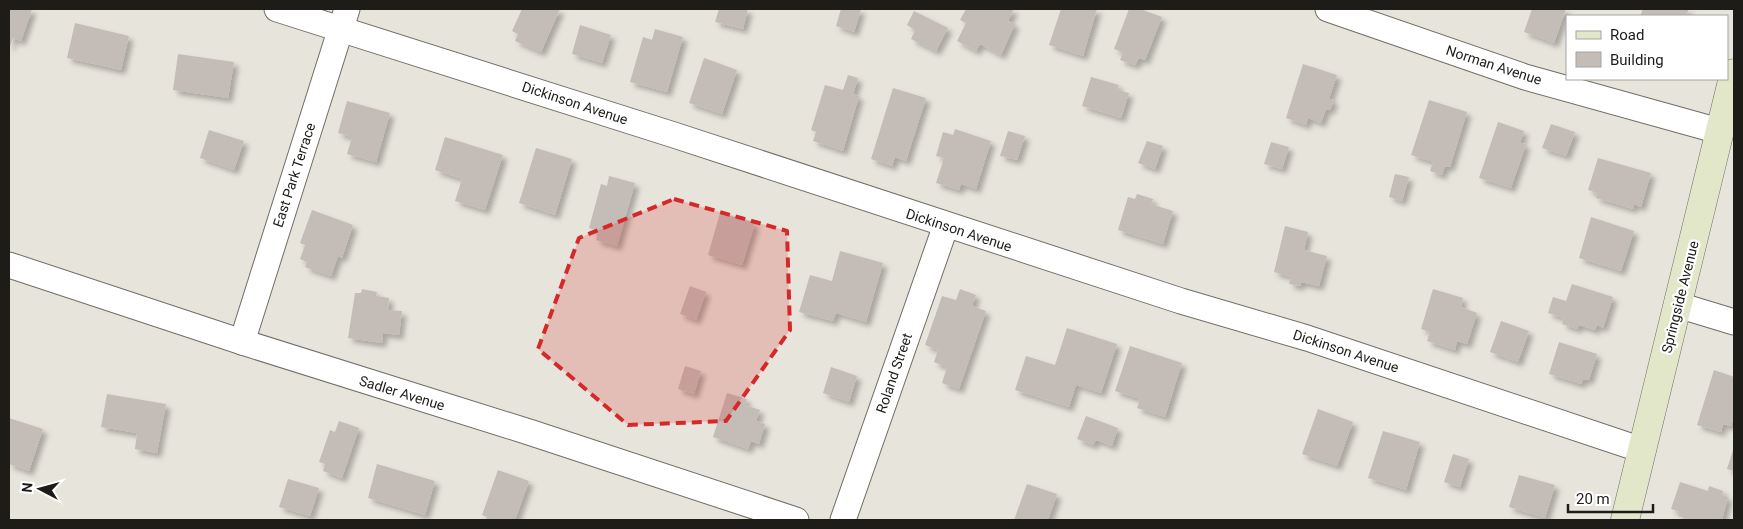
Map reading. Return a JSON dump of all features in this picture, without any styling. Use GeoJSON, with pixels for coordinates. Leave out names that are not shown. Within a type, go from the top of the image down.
{"type":"FeatureCollection","features":[{"type":"Feature","properties":{"kind":"street","name":"Dickinson Avenue"},"geometry":{"type":"LineString","coordinates":[[276,9],[344,19],[674,135],[1181,301],[1307,338],[1642,450]]}},
{"type":"Feature","properties":{"kind":"street","name":"Norman Avenue"},"geometry":{"type":"LineString","coordinates":[[1328,9],[1525,77],[1719,131]]}},
{"type":"Feature","properties":{"kind":"street","name":"East Park Terrace"},"geometry":{"type":"LineString","coordinates":[[242,342],[344,19]]}},
{"type":"Feature","properties":{"kind":"street","name":"Springside Avenue"},"geometry":{"type":"LineString","coordinates":[[1625,520],[1734,73]]}},
{"type":"Feature","properties":{"kind":"street","name":"Roland Street"},"geometry":{"type":"LineString","coordinates":[[843,520],[946,225]]}},
{"type":"Feature","properties":{"kind":"street","name":"Sadler Avenue"},"geometry":{"type":"LineString","coordinates":[[9,265],[796,520]]}},
{"type":"Feature","properties":{"kind":"street"},"geometry":{"type":"LineString","coordinates":[[1678,305],[1734,322]]}},
{"type":"Feature","properties":{"kind":"highlighted area"},"geometry":{"type":"Polygon","coordinates":[[[674,199],[787,231],[790,330],[726,421],[628,425],[538,349],[579,238],[674,199]]]}},
{"type":"Feature","properties":{"kind":"building"},"geometry":{"type":"Polygon","coordinates":[[[9,9],[32,9],[21,41],[13,38],[9,49],[9,9]]]}},
{"type":"Feature","properties":{"kind":"building"},"geometry":{"type":"Polygon","coordinates":[[[522,9],[560,9],[541,52],[515,41],[518,34],[512,31],[522,9]]]}},
{"type":"Feature","properties":{"kind":"building"},"geometry":{"type":"Polygon","coordinates":[[[719,9],[748,9],[743,29],[715,22],[719,9]]]}},
{"type":"Feature","properties":{"kind":"building"},"geometry":{"type":"Polygon","coordinates":[[[841,9],[861,9],[854,32],[836,26],[841,9]]]}},
{"type":"Feature","properties":{"kind":"building"},"geometry":{"type":"Polygon","coordinates":[[[966,9],[1014,9],[1008,21],[1015,24],[1001,55],[980,44],[976,51],[957,41],[966,23],[960,20],[966,9]]]}},
{"type":"Feature","properties":{"kind":"building"},"geometry":{"type":"Polygon","coordinates":[[[1061,9],[1097,9],[1083,56],[1049,45],[1061,9]]]}},
{"type":"Feature","properties":{"kind":"building"},"geometry":{"type":"Polygon","coordinates":[[[1129,9],[1140,9],[1162,17],[1145,60],[1139,58],[1135,65],[1120,60],[1123,52],[1114,49],[1129,9]]]}},
{"type":"Feature","properties":{"kind":"building"},"geometry":{"type":"Polygon","coordinates":[[[1532,9],[1566,9],[1554,43],[1524,32],[1532,9]]]}},
{"type":"Feature","properties":{"kind":"building"},"geometry":{"type":"Polygon","coordinates":[[[1643,9],[1689,9],[1686,15],[1640,15],[1643,9]]]}},
{"type":"Feature","properties":{"kind":"building"},"geometry":{"type":"Polygon","coordinates":[[[914,11],[948,28],[936,51],[911,39],[915,30],[907,25],[914,11]]]}},
{"type":"Feature","properties":{"kind":"building"},"geometry":{"type":"Polygon","coordinates":[[[75,23],[129,36],[121,70],[67,58],[75,23]]]}},
{"type":"Feature","properties":{"kind":"building"},"geometry":{"type":"Polygon","coordinates":[[[580,25],[611,35],[602,63],[572,54],[580,25]]]}},
{"type":"Feature","properties":{"kind":"building"},"geometry":{"type":"Polygon","coordinates":[[[655,29],[683,37],[667,92],[630,82],[643,37],[652,40],[655,29]]]}},
{"type":"Feature","properties":{"kind":"building"},"geometry":{"type":"Polygon","coordinates":[[[178,54],[234,62],[228,98],[173,90],[178,54]]]}},
{"type":"Feature","properties":{"kind":"building"},"geometry":{"type":"Polygon","coordinates":[[[704,58],[737,70],[722,114],[689,103],[704,58]]]}},
{"type":"Feature","properties":{"kind":"building"},"geometry":{"type":"Polygon","coordinates":[[[1303,64],[1337,75],[1329,99],[1334,100],[1330,110],[1326,109],[1321,123],[1308,118],[1306,125],[1286,118],[1303,64]]]}},
{"type":"Feature","properties":{"kind":"building"},"geometry":{"type":"Polygon","coordinates":[[[848,75],[858,78],[853,94],[859,96],[843,151],[813,141],[816,132],[811,130],[825,85],[843,90],[848,75]]]}},
{"type":"Feature","properties":{"kind":"building"},"geometry":{"type":"Polygon","coordinates":[[[1091,77],[1119,85],[1117,90],[1129,93],[1121,118],[1082,106],[1091,77]]]}},
{"type":"Feature","properties":{"kind":"building"},"geometry":{"type":"Polygon","coordinates":[[[893,88],[926,98],[906,161],[895,157],[892,166],[871,159],[893,88]]]}},
{"type":"Feature","properties":{"kind":"building"},"geometry":{"type":"Polygon","coordinates":[[[1429,100],[1467,112],[1450,167],[1445,166],[1442,175],[1430,171],[1433,162],[1411,155],[1429,100]]]}},
{"type":"Feature","properties":{"kind":"building"},"geometry":{"type":"Polygon","coordinates":[[[347,101],[390,113],[376,162],[347,154],[352,137],[338,133],[347,101]]]}},
{"type":"Feature","properties":{"kind":"building"},"geometry":{"type":"Polygon","coordinates":[[[1498,122],[1524,131],[1520,143],[1526,144],[1511,188],[1479,178],[1498,122]]]}},
{"type":"Feature","properties":{"kind":"building"},"geometry":{"type":"Polygon","coordinates":[[[1551,124],[1575,132],[1566,156],[1542,148],[1551,124]]]}},
{"type":"Feature","properties":{"kind":"building"},"geometry":{"type":"Polygon","coordinates":[[[955,129],[991,141],[976,189],[961,184],[959,190],[936,183],[944,158],[936,156],[943,132],[953,135],[955,129]]]}},
{"type":"Feature","properties":{"kind":"building"},"geometry":{"type":"Polygon","coordinates":[[[209,130],[244,141],[234,170],[200,158],[209,130]]]}},
{"type":"Feature","properties":{"kind":"building"},"geometry":{"type":"Polygon","coordinates":[[[1008,131],[1025,136],[1017,160],[1000,156],[1008,131]]]}},
{"type":"Feature","properties":{"kind":"building"},"geometry":{"type":"Polygon","coordinates":[[[445,137],[503,155],[485,210],[455,201],[462,179],[435,170],[445,137]]]}},
{"type":"Feature","properties":{"kind":"building"},"geometry":{"type":"Polygon","coordinates":[[[1147,141],[1163,146],[1155,169],[1138,163],[1147,141]]]}},
{"type":"Feature","properties":{"kind":"building"},"geometry":{"type":"Polygon","coordinates":[[[1271,142],[1289,147],[1282,169],[1264,164],[1271,142]]]}},
{"type":"Feature","properties":{"kind":"building"},"geometry":{"type":"Polygon","coordinates":[[[536,148],[572,159],[555,215],[519,203],[536,148]]]}},
{"type":"Feature","properties":{"kind":"building"},"geometry":{"type":"Polygon","coordinates":[[[1598,158],[1651,173],[1641,207],[1634,204],[1633,209],[1596,198],[1597,193],[1588,190],[1598,158]]]}},
{"type":"Feature","properties":{"kind":"building"},"geometry":{"type":"Polygon","coordinates":[[[1395,174],[1409,177],[1402,201],[1389,197],[1395,174]]]}},
{"type":"Feature","properties":{"kind":"building"},"geometry":{"type":"Polygon","coordinates":[[[609,176],[635,183],[617,246],[596,240],[598,231],[589,228],[601,184],[607,186],[609,176]]]}},
{"type":"Feature","properties":{"kind":"building"},"geometry":{"type":"Polygon","coordinates":[[[1137,194],[1153,199],[1151,204],[1173,211],[1163,244],[1118,230],[1128,197],[1135,199],[1137,194]]]}},
{"type":"Feature","properties":{"kind":"building"},"geometry":{"type":"Polygon","coordinates":[[[312,210],[353,225],[342,258],[338,256],[331,276],[305,267],[307,262],[300,259],[305,245],[300,243],[312,210]]]}},
{"type":"Feature","properties":{"kind":"building"},"geometry":{"type":"Polygon","coordinates":[[[720,213],[755,223],[742,265],[708,255],[720,213]]]}},
{"type":"Feature","properties":{"kind":"building"},"geometry":{"type":"Polygon","coordinates":[[[1591,217],[1634,231],[1621,271],[1579,258],[1591,217]]]}},
{"type":"Feature","properties":{"kind":"building"},"geometry":{"type":"Polygon","coordinates":[[[1285,226],[1308,232],[1304,250],[1327,256],[1319,286],[1301,282],[1300,286],[1289,284],[1291,277],[1274,272],[1285,226]]]}},
{"type":"Feature","properties":{"kind":"building"},"geometry":{"type":"Polygon","coordinates":[[[840,251],[883,263],[866,322],[836,313],[833,321],[799,312],[810,275],[832,281],[840,251]]]}},
{"type":"Feature","properties":{"kind":"building"},"geometry":{"type":"Polygon","coordinates":[[[1572,284],[1613,297],[1603,328],[1597,325],[1595,330],[1579,325],[1577,329],[1562,324],[1564,318],[1548,313],[1553,297],[1566,301],[1572,284]]]}},
{"type":"Feature","properties":{"kind":"building"},"geometry":{"type":"Polygon","coordinates":[[[690,286],[706,292],[696,320],[680,314],[690,286]]]}},
{"type":"Feature","properties":{"kind":"building"},"geometry":{"type":"Polygon","coordinates":[[[362,289],[377,292],[376,296],[389,298],[388,310],[402,311],[399,335],[383,333],[382,343],[348,338],[355,293],[361,293],[362,289]]]}},
{"type":"Feature","properties":{"kind":"building"},"geometry":{"type":"Polygon","coordinates":[[[960,289],[976,295],[972,306],[986,311],[959,389],[942,383],[947,367],[934,362],[938,350],[925,345],[942,296],[956,300],[960,289]]]}},
{"type":"Feature","properties":{"kind":"building"},"geometry":{"type":"Polygon","coordinates":[[[1433,289],[1463,298],[1461,307],[1477,313],[1467,344],[1457,341],[1455,350],[1427,341],[1430,332],[1421,329],[1433,289]]]}},
{"type":"Feature","properties":{"kind":"building"},"geometry":{"type":"Polygon","coordinates":[[[1501,321],[1529,331],[1518,362],[1490,352],[1501,321]]]}},
{"type":"Feature","properties":{"kind":"building"},"geometry":{"type":"Polygon","coordinates":[[[1067,328],[1117,344],[1101,393],[1076,385],[1069,407],[1015,390],[1026,356],[1055,365],[1067,328]]]}},
{"type":"Feature","properties":{"kind":"building"},"geometry":{"type":"Polygon","coordinates":[[[1559,342],[1597,354],[1589,380],[1583,379],[1581,384],[1549,374],[1559,342]]]}},
{"type":"Feature","properties":{"kind":"building"},"geometry":{"type":"Polygon","coordinates":[[[1130,346],[1182,363],[1165,417],[1137,408],[1140,399],[1115,391],[1130,346]]]}},
{"type":"Feature","properties":{"kind":"building"},"geometry":{"type":"Polygon","coordinates":[[[685,366],[701,371],[694,394],[678,389],[685,366]]]}},
{"type":"Feature","properties":{"kind":"building"},"geometry":{"type":"Polygon","coordinates":[[[831,367],[857,376],[849,402],[823,393],[831,367]]]}},
{"type":"Feature","properties":{"kind":"building"},"geometry":{"type":"Polygon","coordinates":[[[1714,370],[1734,377],[1734,416],[1731,426],[1723,424],[1721,432],[1697,425],[1714,370]]]}},
{"type":"Feature","properties":{"kind":"building"},"geometry":{"type":"Polygon","coordinates":[[[727,393],[747,399],[745,405],[760,410],[756,421],[765,424],[759,444],[751,441],[748,449],[713,437],[727,393]]]}},
{"type":"Feature","properties":{"kind":"building"},"geometry":{"type":"Polygon","coordinates":[[[107,394],[166,404],[157,453],[135,449],[137,433],[101,427],[107,394]]]}},
{"type":"Feature","properties":{"kind":"building"},"geometry":{"type":"Polygon","coordinates":[[[1318,409],[1353,422],[1337,466],[1302,454],[1318,409]]]}},
{"type":"Feature","properties":{"kind":"building"},"geometry":{"type":"Polygon","coordinates":[[[1086,416],[1118,428],[1112,446],[1096,440],[1093,445],[1077,439],[1086,416]]]}},
{"type":"Feature","properties":{"kind":"building"},"geometry":{"type":"Polygon","coordinates":[[[9,418],[43,429],[29,471],[9,464],[9,418]]]}},
{"type":"Feature","properties":{"kind":"building"},"geometry":{"type":"Polygon","coordinates":[[[339,421],[359,428],[342,478],[323,471],[325,464],[319,462],[330,430],[335,432],[339,421]]]}},
{"type":"Feature","properties":{"kind":"building"},"geometry":{"type":"Polygon","coordinates":[[[1383,431],[1420,442],[1406,490],[1368,478],[1383,431]]]}},
{"type":"Feature","properties":{"kind":"building"},"geometry":{"type":"Polygon","coordinates":[[[1734,447],[1734,471],[1727,469],[1734,447]]]}},
{"type":"Feature","properties":{"kind":"building"},"geometry":{"type":"Polygon","coordinates":[[[1453,454],[1469,459],[1460,487],[1444,482],[1453,454]]]}},
{"type":"Feature","properties":{"kind":"building"},"geometry":{"type":"Polygon","coordinates":[[[377,464],[435,481],[425,515],[368,498],[377,464]]]}},
{"type":"Feature","properties":{"kind":"building"},"geometry":{"type":"Polygon","coordinates":[[[498,470],[529,481],[515,520],[486,520],[487,517],[482,515],[498,470]]]}},
{"type":"Feature","properties":{"kind":"building"},"geometry":{"type":"Polygon","coordinates":[[[1519,475],[1555,485],[1545,518],[1509,507],[1519,475]]]}},
{"type":"Feature","properties":{"kind":"building"},"geometry":{"type":"Polygon","coordinates":[[[288,479],[319,488],[310,516],[279,507],[288,479]]]}},
{"type":"Feature","properties":{"kind":"building"},"geometry":{"type":"Polygon","coordinates":[[[1680,482],[1708,491],[1709,486],[1723,491],[1722,495],[1728,497],[1722,520],[1692,520],[1678,516],[1680,512],[1671,509],[1680,482]]]}},
{"type":"Feature","properties":{"kind":"building"},"geometry":{"type":"Polygon","coordinates":[[[1027,484],[1057,494],[1048,520],[1014,520],[1027,484]]]}}]}
